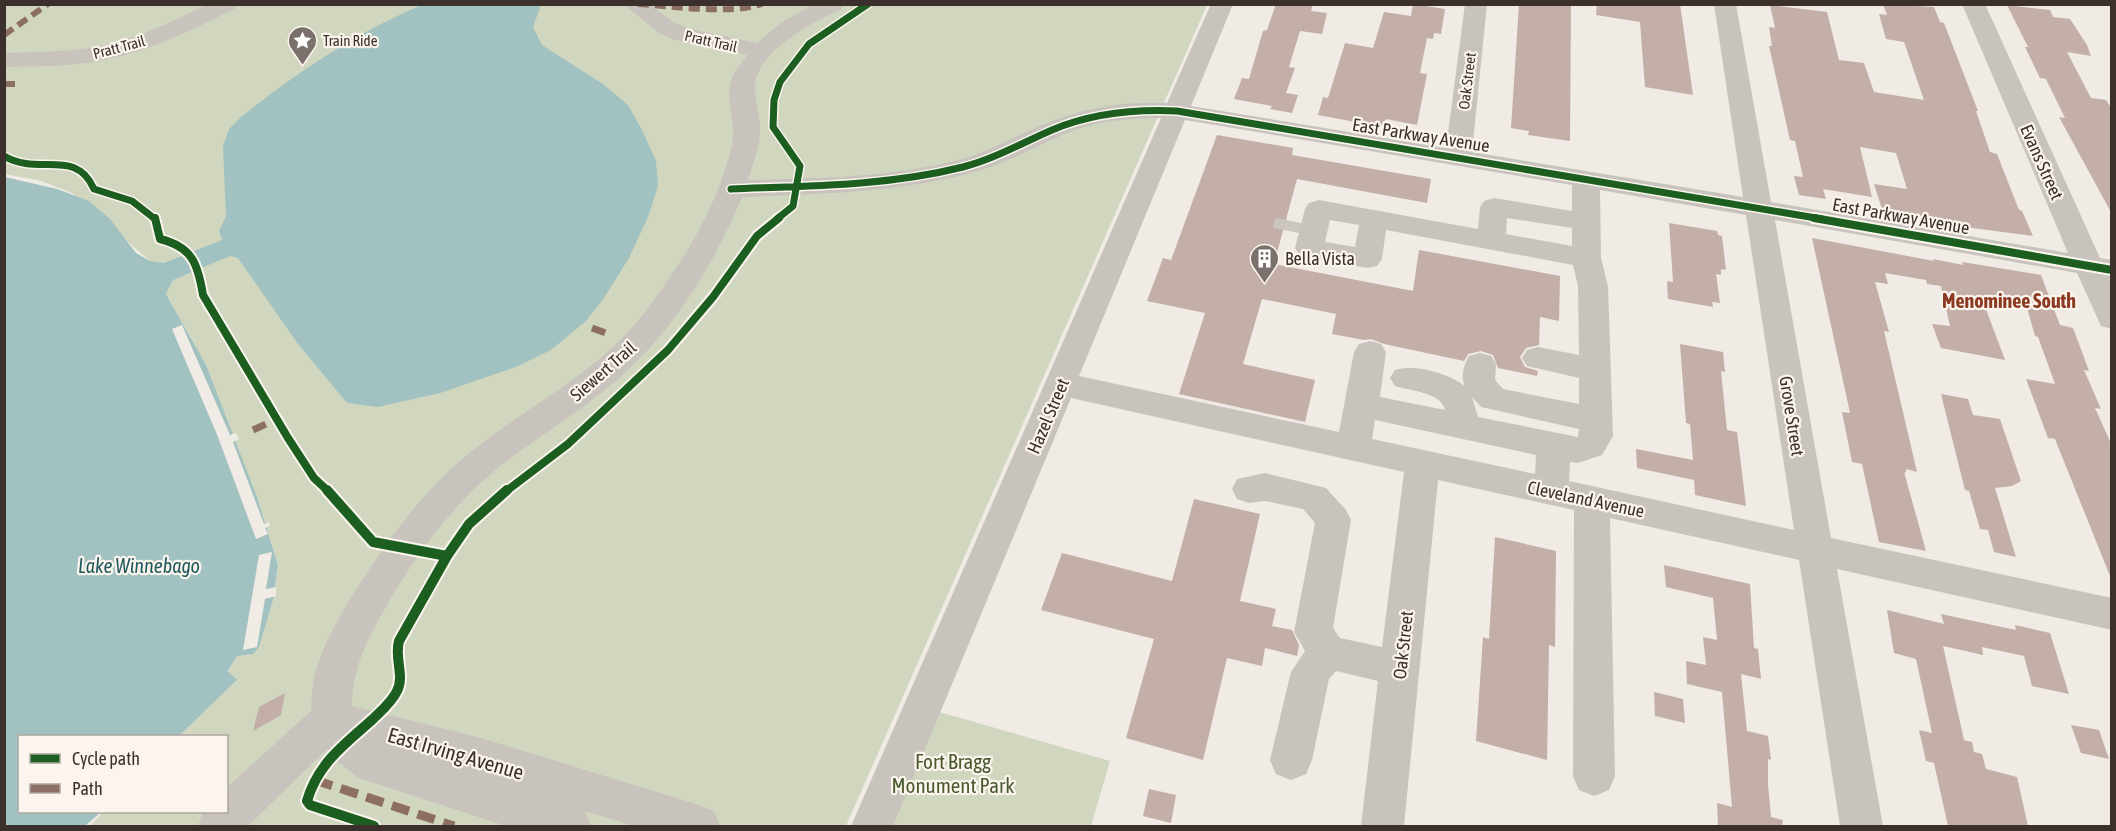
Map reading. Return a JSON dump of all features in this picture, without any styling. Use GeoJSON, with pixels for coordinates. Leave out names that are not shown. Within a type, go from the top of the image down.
{"type":"FeatureCollection","features":[{"type":"Feature","properties":{"kind":"street","name":"Pratt Trail"},"geometry":{"type":"LineString","coordinates":[[4,60],[76,57],[108,52],[163,34],[226,4]]}},
{"type":"Feature","properties":{"kind":"street","name":"Pratt Trail"},"geometry":{"type":"LineString","coordinates":[[634,4],[667,28],[683,35],[762,51]]}},
{"type":"Feature","properties":{"kind":"street","name":"Siewert Trail"},"geometry":{"type":"LineString","coordinates":[[331,719],[335,670],[343,650],[369,602],[404,547],[444,496],[459,481],[500,448],[596,381],[653,323],[721,214],[732,189],[747,136],[743,82],[745,75],[772,38],[788,26],[833,4]]}},
{"type":"Feature","properties":{"kind":"street","name":"Hazel Street"},"geometry":{"type":"LineString","coordinates":[[872,826],[1222,4]]}},
{"type":"Feature","properties":{"kind":"street","name":"Oak Street"},"geometry":{"type":"LineString","coordinates":[[1458,158],[1476,4]]}},
{"type":"Feature","properties":{"kind":"street","name":"Grove Street"},"geometry":{"type":"LineString","coordinates":[[1725,4],[1861,826]]}},
{"type":"Feature","properties":{"kind":"street","name":"Evans Street"},"geometry":{"type":"LineString","coordinates":[[1973,4],[2100,268],[2112,319]]}},
{"type":"Feature","properties":{"kind":"street","name":"East Parkway Avenue"},"geometry":{"type":"LineString","coordinates":[[732,189],[857,184],[913,178],[988,159],[1050,131],[1099,115],[1145,109],[1177,111],[1586,179],[2100,268]]}},
{"type":"Feature","properties":{"kind":"street"},"geometry":{"type":"LineString","coordinates":[[1362,405],[1554,446],[1578,450],[1590,446],[1596,436],[1596,420],[1593,286],[1586,258],[1586,179]]}},
{"type":"Feature","properties":{"kind":"street"},"geometry":{"type":"LineString","coordinates":[[1491,241],[1494,207],[1587,222]]}},
{"type":"Feature","properties":{"kind":"street"},"geometry":{"type":"LineString","coordinates":[[1374,219],[1367,259],[1297,234],[1319,209],[1374,219],[1491,241],[1586,258]]}},
{"type":"Feature","properties":{"kind":"street"},"geometry":{"type":"LineString","coordinates":[[1539,347],[1594,358]]}},
{"type":"Feature","properties":{"kind":"street"},"geometry":{"type":"LineString","coordinates":[[1480,364],[1479,383],[1493,399],[1596,420]]}},
{"type":"Feature","properties":{"kind":"street"},"geometry":{"type":"LineString","coordinates":[[1353,447],[1362,405],[1382,369],[1437,385],[1456,396],[1464,415],[1461,426]]}},
{"type":"Feature","properties":{"kind":"street","name":"Cleveland Avenue"},"geometry":{"type":"LineString","coordinates":[[1061,384],[2112,614]]}},
{"type":"Feature","properties":{"kind":"street"},"geometry":{"type":"LineString","coordinates":[[1551,492],[1554,446]]}},
{"type":"Feature","properties":{"kind":"street","name":"Oak Street"},"geometry":{"type":"LineString","coordinates":[[1382,826],[1422,464]]}},
{"type":"Feature","properties":{"kind":"street"},"geometry":{"type":"LineString","coordinates":[[1249,489],[1265,487],[1314,498],[1333,520],[1313,632],[1328,652],[1401,669]]}},
{"type":"Feature","properties":{"kind":"street"},"geometry":{"type":"LineString","coordinates":[[1592,500],[1594,776]]}},
{"type":"Feature","properties":{"kind":"street"},"geometry":{"type":"LineString","coordinates":[[1291,760],[1311,672],[1328,652]]}},
{"type":"Feature","properties":{"kind":"street"},"geometry":{"type":"LineString","coordinates":[[219,826],[263,781],[331,719]]}},
{"type":"Feature","properties":{"kind":"street","name":"East Irving Avenue"},"geometry":{"type":"LineString","coordinates":[[331,719],[346,742],[374,764],[570,826]]}},
{"type":"Feature","properties":{"kind":"street","name":"East Irving Avenue"},"geometry":{"type":"LineString","coordinates":[[331,719],[481,758],[699,826]]}},
{"type":"Feature","properties":{"kind":"green space"},"geometry":{"type":"Polygon","coordinates":[[[4,5],[1207,5],[846,826],[90,826],[102,813],[228,813],[228,735],[180,735],[237,680],[228,672],[237,656],[253,654],[273,600],[278,565],[257,497],[190,336],[166,294],[170,286],[150,261],[72,193],[41,181],[5,174],[4,5]]]}},
{"type":"Feature","properties":{"kind":"green space","name":"Fort Bragg Monument Park"},"geometry":{"type":"Polygon","coordinates":[[[922,707],[1110,761],[1091,826],[872,826],[922,707]]]}},
{"type":"Feature","properties":{"kind":"water","name":"Lake Winnebago"},"geometry":{"type":"Polygon","coordinates":[[[422,5],[541,5],[533,27],[542,45],[603,84],[628,105],[656,161],[658,186],[648,217],[629,258],[604,298],[586,321],[551,350],[516,367],[440,393],[378,407],[347,403],[298,344],[238,258],[230,256],[173,280],[166,294],[206,365],[257,497],[278,565],[273,600],[259,647],[253,654],[237,656],[228,671],[237,680],[180,735],[18,735],[18,813],[100,813],[85,826],[5,826],[5,177],[57,189],[89,201],[110,219],[136,253],[150,261],[164,263],[222,240],[219,231],[226,216],[223,146],[229,129],[242,116],[306,69],[351,40],[422,5]]]}},
{"type":"Feature","properties":{"kind":"pier"},"geometry":{"type":"Polygon","coordinates":[[[182,325],[230,435],[236,433],[239,439],[233,442],[264,524],[269,522],[270,526],[265,528],[268,534],[256,539],[218,437],[172,329],[182,325]]]}},
{"type":"Feature","properties":{"kind":"pier"},"geometry":{"type":"Polygon","coordinates":[[[272,552],[266,589],[276,587],[276,596],[265,599],[257,647],[243,650],[259,555],[272,552]]]}},
{"type":"Feature","properties":{"kind":"building"},"geometry":{"type":"Polygon","coordinates":[[[1276,4],[1313,4],[1311,11],[1327,13],[1322,34],[1300,31],[1289,67],[1295,68],[1286,93],[1298,95],[1292,113],[1270,109],[1272,106],[1234,99],[1242,78],[1249,79],[1263,31],[1267,30],[1276,4]]]}},
{"type":"Feature","properties":{"kind":"building"},"geometry":{"type":"Polygon","coordinates":[[[1413,4],[1445,9],[1441,34],[1434,33],[1433,39],[1427,38],[1420,73],[1427,74],[1417,125],[1386,119],[1382,127],[1318,115],[1323,97],[1328,98],[1345,43],[1373,48],[1384,12],[1411,16],[1413,4]]]}},
{"type":"Feature","properties":{"kind":"building"},"geometry":{"type":"Polygon","coordinates":[[[1519,4],[1571,4],[1570,141],[1528,135],[1529,131],[1511,128],[1519,4]]]}},
{"type":"Feature","properties":{"kind":"building"},"geometry":{"type":"Polygon","coordinates":[[[1597,4],[1680,4],[1693,95],[1645,87],[1640,22],[1596,15],[1597,4]]]}},
{"type":"Feature","properties":{"kind":"building"},"geometry":{"type":"Polygon","coordinates":[[[1883,4],[1934,7],[1940,22],[1944,23],[1978,111],[1976,111],[1990,152],[1997,154],[2019,210],[2022,211],[2033,236],[1965,227],[1882,209],[1874,184],[1907,189],[1896,153],[1860,147],[1872,197],[1823,189],[1826,199],[1799,195],[1794,176],[1803,177],[1795,141],[1790,140],[1769,46],[1772,46],[1769,27],[1775,28],[1770,5],[1827,12],[1839,60],[1864,63],[1874,92],[1924,100],[1904,42],[1886,39],[1879,14],[1887,15],[1883,4]]]}},
{"type":"Feature","properties":{"kind":"building"},"geometry":{"type":"Polygon","coordinates":[[[2007,5],[2050,10],[2053,17],[2070,19],[2087,45],[2091,56],[2067,52],[2091,98],[2106,100],[2112,109],[2112,214],[2059,117],[2065,118],[2046,79],[2040,78],[2025,47],[2028,47],[2007,5]]]}},
{"type":"Feature","properties":{"kind":"building","name":"Bella Vista"},"geometry":{"type":"Polygon","coordinates":[[[1217,135],[1293,148],[1292,155],[1431,179],[1427,203],[1297,179],[1274,264],[1413,291],[1419,250],[1560,276],[1559,321],[1540,317],[1539,345],[1526,348],[1520,357],[1525,367],[1538,371],[1537,376],[1498,368],[1493,355],[1481,351],[1468,354],[1464,361],[1384,344],[1371,339],[1364,340],[1332,334],[1336,314],[1262,299],[1243,364],[1315,380],[1305,422],[1179,394],[1205,313],[1147,301],[1163,258],[1171,260],[1217,135]]]}},
{"type":"Feature","properties":{"kind":"building"},"geometry":{"type":"Polygon","coordinates":[[[1669,223],[1717,231],[1718,235],[1722,236],[1726,270],[1721,269],[1721,275],[1716,274],[1720,303],[1712,302],[1713,307],[1668,299],[1667,281],[1673,282],[1669,223]]]}},
{"type":"Feature","properties":{"kind":"building"},"geometry":{"type":"Polygon","coordinates":[[[1812,238],[1934,261],[1933,259],[1963,265],[1962,262],[2041,275],[2060,325],[2073,328],[2089,371],[2084,370],[2101,409],[2095,408],[2112,446],[2112,581],[2055,439],[2048,438],[2026,379],[2055,384],[2038,337],[2035,336],[2027,308],[2024,308],[2022,303],[1981,296],[2005,360],[1941,348],[1932,324],[1950,326],[1941,286],[1927,284],[1926,280],[1885,273],[1888,284],[1875,282],[1889,332],[1884,331],[1917,472],[1906,469],[1906,473],[1904,472],[1926,551],[1879,542],[1862,464],[1852,462],[1842,412],[1850,413],[1812,238]]]}},
{"type":"Feature","properties":{"kind":"building"},"geometry":{"type":"Polygon","coordinates":[[[1680,344],[1723,352],[1725,372],[1721,371],[1727,430],[1737,432],[1746,506],[1695,495],[1694,480],[1637,468],[1636,449],[1693,460],[1690,424],[1686,423],[1680,344]]]}},
{"type":"Feature","properties":{"kind":"building"},"geometry":{"type":"Polygon","coordinates":[[[1941,394],[1968,399],[1973,415],[2000,419],[2021,481],[2012,486],[1995,488],[2016,557],[1994,552],[1988,530],[1980,529],[1969,491],[1965,490],[1941,394]]]}},
{"type":"Feature","properties":{"kind":"building"},"geometry":{"type":"Polygon","coordinates":[[[1194,499],[1260,514],[1240,601],[1276,609],[1272,626],[1292,630],[1299,645],[1297,656],[1265,648],[1262,666],[1227,658],[1203,760],[1126,738],[1154,639],[1041,610],[1062,553],[1172,581],[1194,499]]]}},
{"type":"Feature","properties":{"kind":"building"},"geometry":{"type":"Polygon","coordinates":[[[1495,537],[1556,551],[1555,647],[1549,645],[1547,760],[1476,741],[1483,637],[1489,639],[1495,537]]]}},
{"type":"Feature","properties":{"kind":"building"},"geometry":{"type":"Polygon","coordinates":[[[1664,565],[1750,584],[1754,648],[1758,649],[1761,679],[1741,674],[1747,731],[1768,736],[1771,760],[1768,759],[1771,817],[1783,820],[1782,826],[1718,826],[1717,803],[1732,807],[1722,692],[1687,684],[1686,661],[1706,665],[1703,637],[1717,640],[1713,598],[1666,587],[1664,565]]]}},
{"type":"Feature","properties":{"kind":"building"},"geometry":{"type":"Polygon","coordinates":[[[1887,610],[1944,624],[1941,614],[2016,630],[2015,625],[2050,633],[2069,694],[2032,686],[2024,656],[1982,647],[1983,655],[1943,646],[1964,740],[1972,742],[1974,752],[1982,754],[1986,769],[2017,777],[2028,826],[1948,826],[1934,763],[1926,761],[1919,730],[1932,733],[1916,659],[1894,653],[1887,610]]]}},
{"type":"Feature","properties":{"kind":"building"},"geometry":{"type":"Polygon","coordinates":[[[1654,692],[1683,699],[1685,723],[1655,716],[1654,692]]]}},
{"type":"Feature","properties":{"kind":"building"},"geometry":{"type":"Polygon","coordinates":[[[285,693],[281,715],[253,731],[259,707],[285,693]]]}},
{"type":"Feature","properties":{"kind":"building"},"geometry":{"type":"Polygon","coordinates":[[[2071,725],[2099,730],[2109,759],[2081,753],[2071,725]]]}},
{"type":"Feature","properties":{"kind":"building"},"geometry":{"type":"Polygon","coordinates":[[[1149,789],[1176,795],[1171,823],[1143,816],[1149,789]]]}},
{"type":"Feature","properties":{"kind":"tunnel"},"geometry":{"type":"LineString","coordinates":[[1289,231],[1291,221]]}},
{"type":"Feature","properties":{"kind":"marked path"},"geometry":{"type":"LineString","coordinates":[[4,35],[48,4]]}},
{"type":"Feature","properties":{"kind":"marked path"},"geometry":{"type":"LineString","coordinates":[[638,4],[699,8],[750,8],[762,4]]}},
{"type":"Feature","properties":{"kind":"marked path"},"geometry":{"type":"LineString","coordinates":[[4,84],[15,84]]}},
{"type":"Feature","properties":{"kind":"marked path"},"geometry":{"type":"LineString","coordinates":[[592,328],[606,333]]}},
{"type":"Feature","properties":{"kind":"marked path"},"geometry":{"type":"LineString","coordinates":[[253,430],[277,419]]}},
{"type":"Feature","properties":{"kind":"marked path"},"geometry":{"type":"LineString","coordinates":[[315,780],[454,826]]}},
{"type":"Feature","properties":{"kind":"cycle path"},"geometry":{"type":"LineString","coordinates":[[447,556],[469,524],[488,505],[568,444],[668,350],[713,297],[757,236],[793,206],[800,166],[773,127],[774,100],[780,82],[809,44],[868,4]]}},
{"type":"Feature","properties":{"kind":"cycle path"},"geometry":{"type":"LineString","coordinates":[[731,189],[819,186],[906,178],[986,160],[1082,119],[1129,111],[1177,111],[2112,270]]}},
{"type":"Feature","properties":{"kind":"cycle path"},"geometry":{"type":"LineString","coordinates":[[4,156],[13,162],[23,164],[76,168],[86,174],[94,189],[132,201],[155,218],[160,239],[180,246],[192,258],[199,274],[203,295],[314,478],[373,542],[447,556],[399,641],[397,658],[400,684],[398,690],[383,710],[330,757],[312,784],[307,801],[310,805],[374,826]]}},
{"type":"Feature","properties":{"kind":"place","name":"Train Ride"},"geometry":{"type":"Point","coordinates":[302,66]}},
{"type":"Feature","properties":{"kind":"place","name":"Bella Vista"},"geometry":{"type":"Point","coordinates":[1264,284]}},
{"type":"Feature","properties":{"kind":"district","name":"Menominee South"},"geometry":{"type":"Point","coordinates":[2009,300]}}]}
